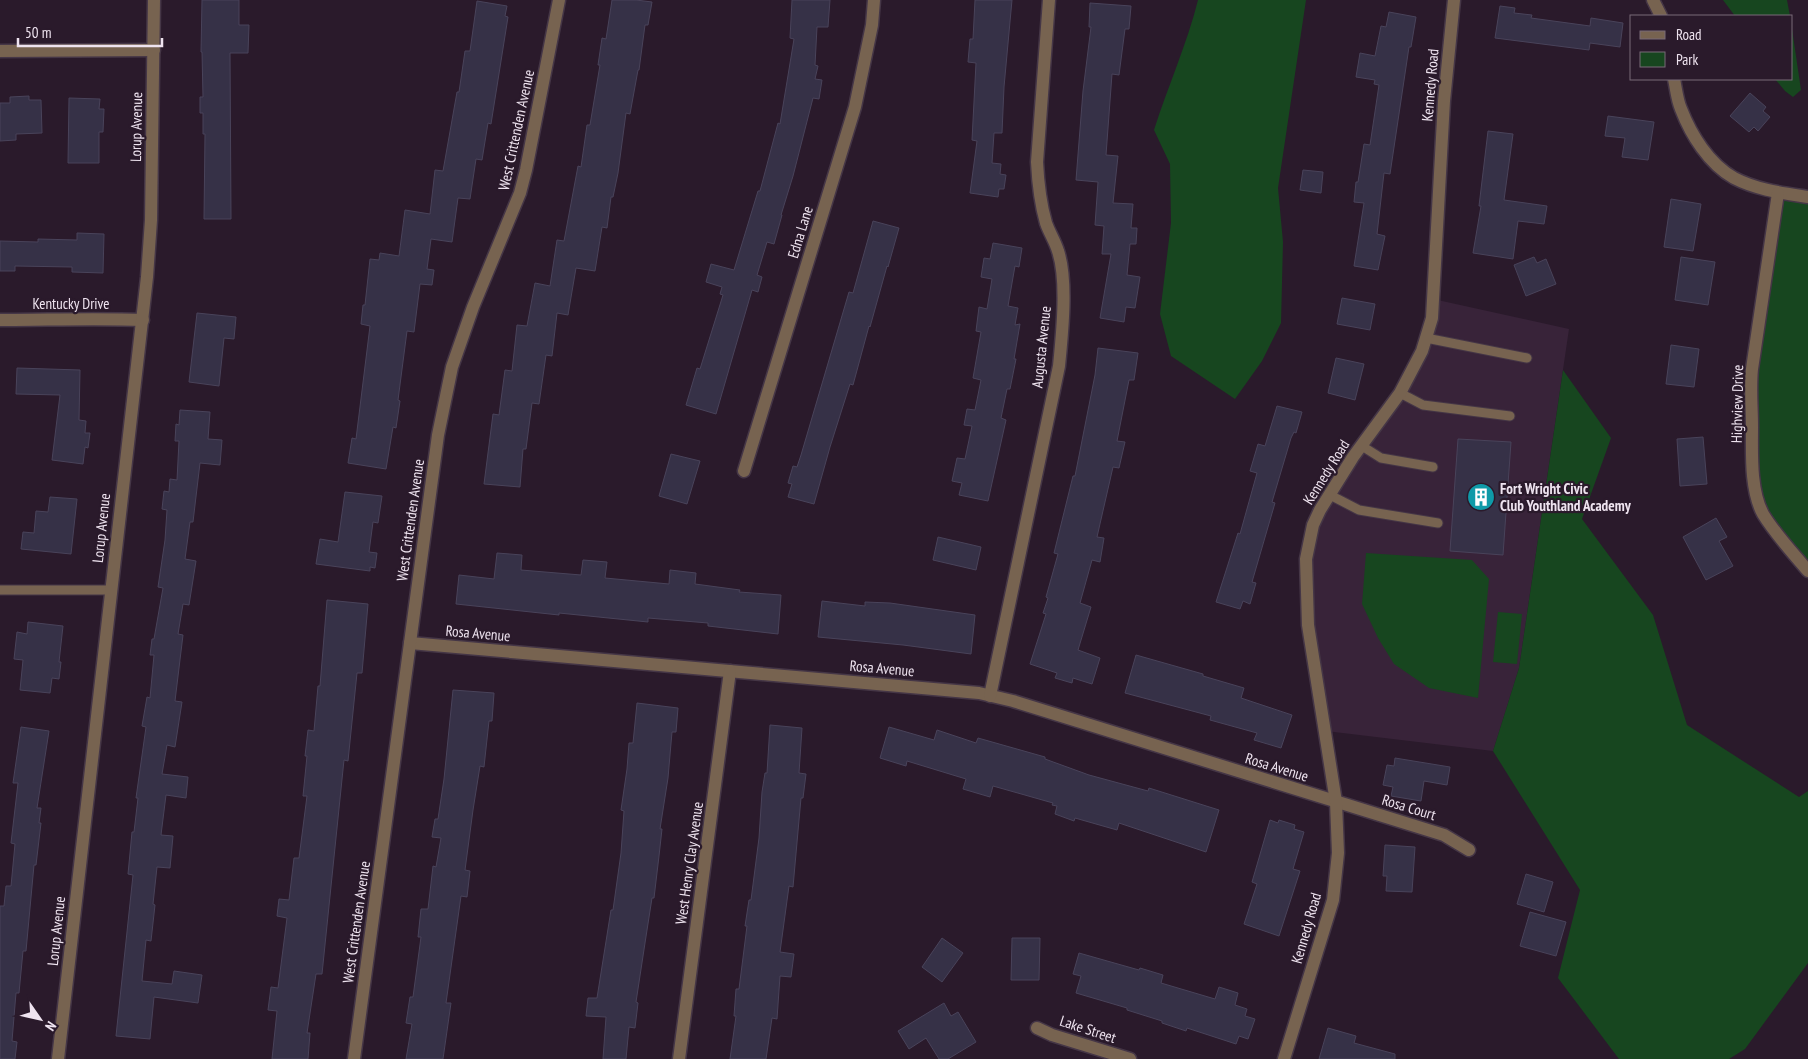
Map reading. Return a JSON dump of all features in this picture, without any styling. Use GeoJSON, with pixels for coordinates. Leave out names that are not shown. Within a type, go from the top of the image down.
{"type":"FeatureCollection","features":[{"type":"Feature","properties":{"kind":"street","name":"Lorup Avenue"},"geometry":{"type":"LineString","coordinates":[[58,1059],[110,590],[143,320],[151,220],[154,0]]}},
{"type":"Feature","properties":{"kind":"street","name":"West Crittenden Avenue"},"geometry":{"type":"LineString","coordinates":[[354,1059],[438,435],[452,367],[473,306],[520,193],[559,0]]}},
{"type":"Feature","properties":{"kind":"street","name":"Edna Lane"},"geometry":{"type":"LineString","coordinates":[[744,471],[855,107],[872,25],[874,0]]}},
{"type":"Feature","properties":{"kind":"street","name":"Augusta Avenue"},"geometry":{"type":"LineString","coordinates":[[990,696],[1059,366],[1063,327],[1062,274],[1059,252],[1046,224],[1038,188],[1049,0]]}},
{"type":"Feature","properties":{"kind":"street","name":"Kennedy Road"},"geometry":{"type":"LineString","coordinates":[[1284,1059],[1333,900],[1338,853],[1336,802],[1308,625],[1306,559],[1314,525],[1330,494],[1400,393],[1422,351],[1432,318],[1444,101],[1454,0]]}},
{"type":"Feature","properties":{"kind":"street"},"geometry":{"type":"LineString","coordinates":[[1653,0],[1660,15]]}},
{"type":"Feature","properties":{"kind":"street"},"geometry":{"type":"LineString","coordinates":[[0,51],[154,50]]}},
{"type":"Feature","properties":{"kind":"street"},"geometry":{"type":"LineString","coordinates":[[1674,80],[1680,108],[1694,136],[1712,161],[1733,177],[1754,186],[1778,193],[1808,197]]}},
{"type":"Feature","properties":{"kind":"street","name":"Highview Drive"},"geometry":{"type":"LineString","coordinates":[[1778,193],[1752,369],[1750,393],[1752,455],[1756,498],[1762,513],[1808,571]]}},
{"type":"Feature","properties":{"kind":"street","name":"Kentucky Drive"},"geometry":{"type":"LineString","coordinates":[[0,320],[87,318],[143,320]]}},
{"type":"Feature","properties":{"kind":"street","name":"Rosa Avenue"},"geometry":{"type":"LineString","coordinates":[[410,643],[979,693],[1014,701],[1336,802]]}},
{"type":"Feature","properties":{"kind":"street","name":"West Henry Clay Avenue"},"geometry":{"type":"LineString","coordinates":[[679,1059],[730,671]]}},
{"type":"Feature","properties":{"kind":"street","name":"Rosa Court"},"geometry":{"type":"LineString","coordinates":[[1336,802],[1444,835],[1469,850]]}},
{"type":"Feature","properties":{"kind":"street","name":"Lake Street"},"geometry":{"type":"LineString","coordinates":[[1036,1028],[1052,1035],[1130,1059]]}},
{"type":"Feature","properties":{"kind":"lane"},"geometry":{"type":"LineString","coordinates":[[1426,338],[1527,358]]}},
{"type":"Feature","properties":{"kind":"lane"},"geometry":{"type":"LineString","coordinates":[[1400,393],[1422,405],[1510,416]]}},
{"type":"Feature","properties":{"kind":"lane"},"geometry":{"type":"LineString","coordinates":[[1362,446],[1381,458],[1433,467]]}},
{"type":"Feature","properties":{"kind":"lane"},"geometry":{"type":"LineString","coordinates":[[1330,494],[1359,510],[1438,523]]}},
{"type":"Feature","properties":{"kind":"lane"},"geometry":{"type":"LineString","coordinates":[[0,590],[110,590]]}},
{"type":"Feature","properties":{"kind":"shaded area"},"geometry":{"type":"Polygon","coordinates":[[[1433,299],[1569,329],[1519,668],[1493,751],[1326,731],[1308,625],[1313,525],[1422,351],[1433,299]]]}},
{"type":"Feature","properties":{"kind":"green space"},"geometry":{"type":"Polygon","coordinates":[[[1198,0],[1306,0],[1278,188],[1283,242],[1281,323],[1262,361],[1235,399],[1171,356],[1160,314],[1171,223],[1170,164],[1154,130],[1198,0]]]}},
{"type":"Feature","properties":{"kind":"green space"},"geometry":{"type":"Polygon","coordinates":[[[1723,0],[1787,0],[1790,15],[1734,15],[1723,0]]]}},
{"type":"Feature","properties":{"kind":"green space"},"geometry":{"type":"Polygon","coordinates":[[[1793,36],[1801,90],[1793,97],[1776,80],[1793,80],[1793,36]]]}},
{"type":"Feature","properties":{"kind":"green space"},"geometry":{"type":"Polygon","coordinates":[[[1778,193],[1808,197],[1808,571],[1763,513],[1752,425],[1778,193]]]}},
{"type":"Feature","properties":{"kind":"green space"},"geometry":{"type":"Polygon","coordinates":[[[1563,370],[1611,438],[1582,519],[1653,615],[1687,725],[1799,797],[1808,791],[1808,963],[1745,1049],[1729,1059],[1619,1059],[1558,978],[1580,890],[1493,751],[1519,668],[1563,370]]]}},
{"type":"Feature","properties":{"kind":"green space"},"geometry":{"type":"Polygon","coordinates":[[[1366,553],[1472,560],[1489,579],[1478,698],[1429,688],[1394,664],[1378,638],[1362,604],[1366,553]]]}},
{"type":"Feature","properties":{"kind":"green space"},"geometry":{"type":"Polygon","coordinates":[[[1498,612],[1522,614],[1517,664],[1493,662],[1498,612]]]}},
{"type":"Feature","properties":{"kind":"building"},"geometry":{"type":"Polygon","coordinates":[[[202,0],[239,0],[239,25],[249,25],[248,53],[230,53],[231,219],[204,219],[205,134],[203,134],[203,113],[200,113],[200,97],[203,97],[201,52],[202,0]]]}},
{"type":"Feature","properties":{"kind":"building"},"geometry":{"type":"Polygon","coordinates":[[[612,0],[652,2],[648,25],[645,25],[639,70],[630,114],[626,113],[618,173],[613,197],[611,197],[607,228],[602,227],[595,271],[576,268],[568,315],[557,313],[552,356],[546,355],[539,404],[532,403],[526,449],[523,449],[520,487],[484,484],[493,414],[499,415],[505,370],[512,371],[517,325],[527,326],[535,283],[550,286],[557,240],[564,241],[578,166],[581,167],[587,125],[590,125],[600,65],[598,65],[602,38],[606,39],[612,0]]]}},
{"type":"Feature","properties":{"kind":"building"},"geometry":{"type":"Polygon","coordinates":[[[792,0],[830,0],[828,27],[817,27],[815,65],[818,66],[815,79],[822,80],[819,99],[813,98],[774,244],[767,242],[757,275],[762,277],[758,292],[752,290],[716,414],[686,405],[697,368],[700,369],[723,295],[720,294],[722,287],[706,282],[711,264],[734,270],[758,191],[760,191],[778,123],[780,124],[794,39],[790,38],[792,0]]]}},
{"type":"Feature","properties":{"kind":"building"},"geometry":{"type":"Polygon","coordinates":[[[975,0],[1012,0],[1002,133],[994,133],[992,163],[1001,164],[1000,174],[1006,175],[1004,189],[999,189],[998,197],[970,193],[977,141],[972,140],[976,63],[968,62],[970,39],[973,39],[975,0]]]}},
{"type":"Feature","properties":{"kind":"building"},"geometry":{"type":"Polygon","coordinates":[[[477,1],[507,6],[505,16],[508,17],[491,124],[488,123],[482,160],[476,159],[470,199],[458,198],[452,242],[431,239],[427,269],[434,270],[432,285],[420,284],[414,332],[407,331],[396,428],[393,427],[386,469],[348,463],[352,438],[356,439],[370,326],[361,324],[370,259],[379,260],[380,253],[399,256],[405,210],[430,214],[435,170],[443,171],[465,51],[470,51],[477,1]]]}},
{"type":"Feature","properties":{"kind":"building"},"geometry":{"type":"Polygon","coordinates":[[[1090,3],[1131,6],[1129,29],[1125,29],[1119,75],[1112,74],[1106,155],[1118,156],[1113,203],[1133,204],[1131,228],[1137,228],[1136,244],[1130,244],[1127,275],[1140,277],[1135,308],[1126,307],[1124,322],[1100,318],[1111,254],[1102,254],[1104,226],[1095,225],[1098,182],[1076,180],[1083,91],[1091,27],[1089,27],[1090,3]]]}},
{"type":"Feature","properties":{"kind":"building"},"geometry":{"type":"Polygon","coordinates":[[[1500,6],[1515,8],[1514,13],[1532,15],[1531,18],[1590,26],[1591,18],[1623,23],[1620,47],[1590,43],[1589,50],[1495,38],[1500,6]]]}},
{"type":"Feature","properties":{"kind":"building"},"geometry":{"type":"Polygon","coordinates":[[[1389,12],[1416,17],[1411,47],[1409,47],[1390,174],[1384,173],[1377,234],[1385,236],[1378,270],[1354,266],[1364,203],[1354,202],[1356,182],[1358,182],[1364,144],[1370,145],[1379,85],[1374,84],[1375,80],[1356,77],[1360,53],[1375,56],[1381,26],[1386,27],[1389,12]]]}},
{"type":"Feature","properties":{"kind":"building"},"geometry":{"type":"Polygon","coordinates":[[[1750,93],[1766,107],[1763,111],[1770,117],[1758,131],[1754,127],[1749,132],[1730,116],[1750,93]]]}},
{"type":"Feature","properties":{"kind":"building"},"geometry":{"type":"Polygon","coordinates":[[[29,96],[29,100],[41,100],[42,133],[16,134],[16,140],[0,141],[0,103],[10,103],[10,97],[29,96]]]}},
{"type":"Feature","properties":{"kind":"building"},"geometry":{"type":"Polygon","coordinates":[[[69,98],[100,99],[99,109],[104,109],[103,132],[99,132],[99,163],[68,163],[69,98]]]}},
{"type":"Feature","properties":{"kind":"building"},"geometry":{"type":"Polygon","coordinates":[[[1608,116],[1654,122],[1648,160],[1622,157],[1625,138],[1605,136],[1608,116]]]}},
{"type":"Feature","properties":{"kind":"building"},"geometry":{"type":"Polygon","coordinates":[[[1488,131],[1513,134],[1504,200],[1547,206],[1544,224],[1518,221],[1513,259],[1473,253],[1481,206],[1479,206],[1488,131]]]}},
{"type":"Feature","properties":{"kind":"building"},"geometry":{"type":"Polygon","coordinates":[[[1303,170],[1323,172],[1321,193],[1300,190],[1303,170]]]}},
{"type":"Feature","properties":{"kind":"building"},"geometry":{"type":"Polygon","coordinates":[[[1671,199],[1701,204],[1693,251],[1664,247],[1671,199]]]}},
{"type":"Feature","properties":{"kind":"building"},"geometry":{"type":"Polygon","coordinates":[[[873,221],[899,228],[853,385],[850,384],[814,504],[788,497],[792,484],[788,483],[793,466],[797,467],[801,455],[849,292],[853,293],[873,221]]]}},
{"type":"Feature","properties":{"kind":"building"},"geometry":{"type":"Polygon","coordinates":[[[77,233],[104,234],[103,273],[72,272],[72,267],[15,266],[15,271],[0,271],[0,241],[38,242],[38,239],[77,240],[77,233]]]}},
{"type":"Feature","properties":{"kind":"building"},"geometry":{"type":"Polygon","coordinates":[[[993,243],[1022,248],[1019,267],[1015,266],[1008,306],[1018,308],[1015,325],[1020,324],[1014,359],[1016,359],[1010,389],[1007,389],[1001,418],[1006,420],[988,501],[959,495],[962,483],[952,481],[957,458],[965,459],[972,426],[964,425],[967,409],[975,410],[981,380],[973,378],[981,332],[976,331],[979,307],[987,309],[992,279],[981,277],[984,258],[990,259],[993,243]]]}},
{"type":"Feature","properties":{"kind":"building"},"geometry":{"type":"Polygon","coordinates":[[[1534,257],[1537,263],[1546,259],[1556,284],[1526,296],[1514,265],[1534,257]]]}},
{"type":"Feature","properties":{"kind":"building"},"geometry":{"type":"Polygon","coordinates":[[[1681,257],[1715,262],[1708,305],[1675,300],[1681,257]]]}},
{"type":"Feature","properties":{"kind":"building"},"geometry":{"type":"Polygon","coordinates":[[[1342,298],[1375,304],[1370,330],[1337,324],[1342,298]]]}},
{"type":"Feature","properties":{"kind":"building"},"geometry":{"type":"Polygon","coordinates":[[[197,313],[236,317],[234,339],[224,338],[219,386],[189,382],[197,313]]]}},
{"type":"Feature","properties":{"kind":"building"},"geometry":{"type":"Polygon","coordinates":[[[1671,345],[1699,349],[1694,387],[1666,384],[1671,345]]]}},
{"type":"Feature","properties":{"kind":"building"},"geometry":{"type":"Polygon","coordinates":[[[1098,348],[1138,353],[1134,380],[1129,380],[1117,441],[1125,442],[1119,468],[1113,467],[1097,537],[1104,538],[1100,562],[1092,560],[1080,603],[1091,607],[1078,650],[1100,658],[1092,684],[1073,678],[1072,683],[1055,678],[1057,673],[1030,664],[1046,614],[1043,613],[1048,598],[1046,597],[1058,554],[1054,553],[1073,476],[1075,476],[1095,375],[1098,348]]]}},
{"type":"Feature","properties":{"kind":"building"},"geometry":{"type":"Polygon","coordinates":[[[1336,358],[1364,364],[1355,400],[1328,393],[1336,358]]]}},
{"type":"Feature","properties":{"kind":"building"},"geometry":{"type":"Polygon","coordinates":[[[17,368],[80,370],[79,420],[86,421],[85,433],[90,433],[88,448],[85,447],[83,464],[52,460],[60,395],[16,394],[17,368]]]}},
{"type":"Feature","properties":{"kind":"building"},"geometry":{"type":"Polygon","coordinates":[[[1277,406],[1302,412],[1296,433],[1294,432],[1291,438],[1272,502],[1275,503],[1252,582],[1256,583],[1250,604],[1243,601],[1240,609],[1216,602],[1238,533],[1240,534],[1257,473],[1250,471],[1258,444],[1265,446],[1277,406]]]}},
{"type":"Feature","properties":{"kind":"building"},"geometry":{"type":"Polygon","coordinates":[[[180,410],[210,412],[208,439],[222,440],[220,465],[200,463],[193,522],[190,522],[185,559],[196,561],[189,605],[183,604],[178,634],[183,635],[175,701],[182,702],[175,747],[167,745],[162,774],[188,777],[186,798],[166,795],[161,835],[173,836],[170,868],[157,867],[151,941],[146,940],[142,981],[172,984],[174,971],[202,975],[198,1003],[154,997],[150,1039],[116,1036],[133,875],[128,874],[132,832],[134,832],[138,798],[136,798],[146,727],[142,726],[147,697],[150,698],[154,655],[150,655],[163,588],[158,587],[167,510],[162,509],[164,491],[169,492],[170,479],[177,480],[179,441],[175,441],[176,424],[179,425],[180,410]]]}},
{"type":"Feature","properties":{"kind":"building"},"geometry":{"type":"Polygon","coordinates":[[[1703,437],[1707,484],[1680,486],[1677,439],[1703,437]]]}},
{"type":"Feature","properties":{"kind":"building","name":"Fort Wright Civic Club Youthland Academy"},"geometry":{"type":"Polygon","coordinates":[[[1458,439],[1511,442],[1503,555],[1450,551],[1458,439]]]}},
{"type":"Feature","properties":{"kind":"building"},"geometry":{"type":"Polygon","coordinates":[[[671,454],[700,461],[687,504],[659,496],[671,454]]]}},
{"type":"Feature","properties":{"kind":"building"},"geometry":{"type":"Polygon","coordinates":[[[345,492],[382,496],[378,523],[373,522],[369,552],[377,553],[375,568],[370,567],[370,571],[316,564],[320,539],[338,542],[345,492]]]}},
{"type":"Feature","properties":{"kind":"building"},"geometry":{"type":"Polygon","coordinates":[[[50,497],[77,499],[71,554],[21,549],[23,532],[34,533],[36,511],[48,512],[50,497]]]}},
{"type":"Feature","properties":{"kind":"building"},"geometry":{"type":"Polygon","coordinates":[[[1716,518],[1727,537],[1719,541],[1733,566],[1706,580],[1683,537],[1716,518]]]}},
{"type":"Feature","properties":{"kind":"building"},"geometry":{"type":"Polygon","coordinates":[[[938,537],[981,547],[976,570],[933,560],[938,537]]]}},
{"type":"Feature","properties":{"kind":"building"},"geometry":{"type":"Polygon","coordinates":[[[497,553],[522,555],[521,570],[581,575],[583,560],[607,562],[605,578],[669,584],[670,570],[696,573],[695,584],[740,590],[739,592],[781,595],[778,634],[708,626],[708,623],[648,618],[648,622],[456,604],[459,575],[494,579],[497,553]]]}},
{"type":"Feature","properties":{"kind":"building"},"geometry":{"type":"Polygon","coordinates":[[[327,600],[368,604],[362,673],[357,673],[348,761],[344,760],[322,974],[316,974],[307,1033],[310,1033],[308,1059],[272,1059],[277,1011],[268,1010],[271,987],[278,988],[287,918],[277,916],[279,899],[289,900],[294,858],[299,858],[307,796],[303,796],[307,756],[305,756],[308,730],[314,731],[318,686],[320,686],[327,600]]]}},
{"type":"Feature","properties":{"kind":"building"},"geometry":{"type":"Polygon","coordinates":[[[822,601],[865,606],[865,602],[890,603],[975,615],[971,654],[818,637],[822,601]]]}},
{"type":"Feature","properties":{"kind":"building"},"geometry":{"type":"Polygon","coordinates":[[[28,622],[63,626],[59,679],[52,678],[50,693],[20,690],[23,660],[14,659],[17,632],[27,634],[28,622]]]}},
{"type":"Feature","properties":{"kind":"building"},"geometry":{"type":"Polygon","coordinates":[[[1136,655],[1244,688],[1241,698],[1292,715],[1281,748],[1254,740],[1257,733],[1210,720],[1211,716],[1125,693],[1136,655]]]}},
{"type":"Feature","properties":{"kind":"building"},"geometry":{"type":"Polygon","coordinates":[[[453,690],[494,693],[492,721],[489,721],[484,767],[480,766],[473,810],[465,870],[470,871],[467,897],[461,896],[446,1003],[451,1003],[443,1059],[406,1059],[412,1024],[406,1023],[410,997],[413,997],[421,937],[418,937],[421,909],[428,909],[433,866],[436,867],[441,838],[432,837],[435,819],[438,819],[444,779],[453,690]]]}},
{"type":"Feature","properties":{"kind":"building"},"geometry":{"type":"Polygon","coordinates":[[[637,703],[678,708],[676,732],[672,732],[654,898],[652,898],[636,1002],[638,1003],[635,1028],[629,1027],[626,1059],[603,1059],[606,1017],[586,1016],[588,998],[597,998],[611,910],[613,910],[621,853],[624,811],[621,810],[629,743],[633,743],[637,703]]]}},
{"type":"Feature","properties":{"kind":"building"},"geometry":{"type":"Polygon","coordinates":[[[770,725],[802,728],[799,773],[806,774],[803,798],[801,798],[793,887],[789,886],[780,952],[794,954],[791,977],[780,976],[777,1019],[772,1018],[766,1059],[730,1059],[736,1016],[734,1016],[736,989],[739,989],[747,926],[745,926],[749,900],[751,900],[759,838],[762,792],[765,773],[767,773],[770,725]]]}},
{"type":"Feature","properties":{"kind":"building"},"geometry":{"type":"Polygon","coordinates":[[[21,727],[49,731],[37,808],[41,808],[39,823],[41,823],[36,865],[34,865],[26,951],[23,951],[19,993],[16,993],[12,1041],[17,1042],[15,1059],[0,1059],[0,906],[4,906],[6,886],[11,886],[15,844],[11,843],[18,783],[13,783],[21,727]]]}},
{"type":"Feature","properties":{"kind":"building"},"geometry":{"type":"Polygon","coordinates":[[[889,727],[934,740],[937,730],[976,743],[978,738],[1045,757],[1045,759],[1089,775],[1148,791],[1149,788],[1219,810],[1206,852],[1119,823],[1117,830],[1075,818],[1074,821],[1055,814],[1057,806],[1052,805],[1053,803],[993,786],[990,797],[963,789],[966,779],[907,761],[906,766],[880,758],[889,727]]]}},
{"type":"Feature","properties":{"kind":"building"},"geometry":{"type":"Polygon","coordinates":[[[1395,758],[1450,767],[1447,785],[1424,781],[1421,801],[1391,796],[1393,787],[1383,785],[1387,765],[1394,766],[1395,758]]]}},
{"type":"Feature","properties":{"kind":"building"},"geometry":{"type":"Polygon","coordinates":[[[1270,820],[1278,823],[1279,820],[1295,825],[1294,829],[1304,832],[1293,869],[1300,871],[1279,936],[1244,924],[1257,884],[1252,882],[1270,820]]]}},
{"type":"Feature","properties":{"kind":"building"},"geometry":{"type":"Polygon","coordinates":[[[1385,845],[1415,847],[1412,892],[1386,891],[1387,876],[1383,876],[1385,845]]]}},
{"type":"Feature","properties":{"kind":"building"},"geometry":{"type":"Polygon","coordinates":[[[1526,874],[1553,882],[1544,912],[1517,904],[1526,874]]]}},
{"type":"Feature","properties":{"kind":"building"},"geometry":{"type":"Polygon","coordinates":[[[1530,912],[1566,922],[1556,956],[1520,946],[1530,912]]]}},
{"type":"Feature","properties":{"kind":"building"},"geometry":{"type":"Polygon","coordinates":[[[942,938],[963,953],[942,982],[922,967],[942,938]]]}},
{"type":"Feature","properties":{"kind":"building"},"geometry":{"type":"Polygon","coordinates":[[[1012,938],[1040,938],[1039,980],[1011,980],[1012,938]]]}},
{"type":"Feature","properties":{"kind":"building"},"geometry":{"type":"Polygon","coordinates":[[[1079,953],[1163,975],[1161,983],[1215,999],[1219,987],[1238,993],[1235,1005],[1247,1009],[1245,1016],[1255,1019],[1248,1039],[1239,1036],[1236,1044],[1187,1028],[1186,1031],[1127,1010],[1127,1008],[1076,993],[1081,976],[1073,974],[1079,953]]]}},
{"type":"Feature","properties":{"kind":"building"},"geometry":{"type":"Polygon","coordinates":[[[944,1003],[951,1016],[958,1012],[976,1042],[948,1059],[939,1059],[926,1038],[909,1049],[898,1031],[944,1003]]]}},
{"type":"Feature","properties":{"kind":"building"},"geometry":{"type":"Polygon","coordinates":[[[1328,1028],[1356,1036],[1354,1043],[1395,1054],[1395,1059],[1319,1059],[1328,1028]]]}},
{"type":"Feature","properties":{"kind":"place","name":"Fort Wright Civic Club Youthland Academy"},"geometry":{"type":"Point","coordinates":[1481,497]}}]}
